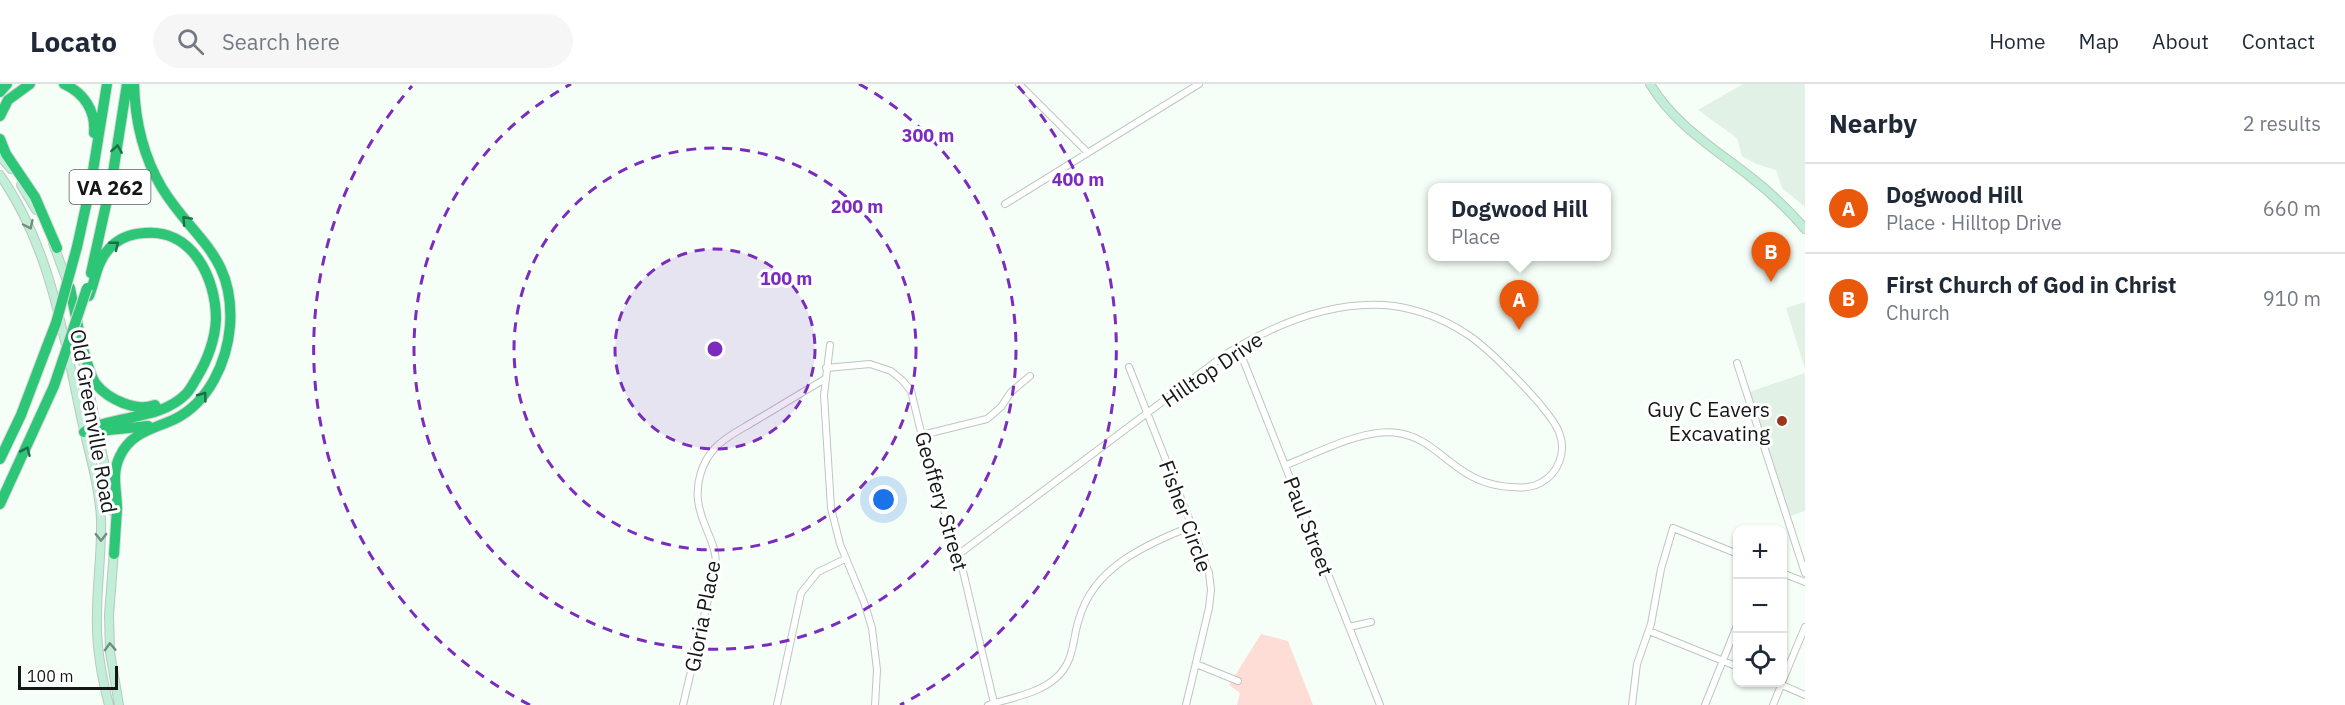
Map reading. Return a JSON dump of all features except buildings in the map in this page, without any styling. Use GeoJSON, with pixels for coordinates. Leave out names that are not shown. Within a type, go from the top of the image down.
{"type":"FeatureCollection","features":[{"type":"Feature","properties":{"kind":"highway"},"geometry":{"type":"LineString","coordinates":[[0,116],[7,84]]}},
{"type":"Feature","properties":{"kind":"highway"},"geometry":{"type":"LineString","coordinates":[[3,100],[30,84]]}},
{"type":"Feature","properties":{"kind":"highway"},"geometry":{"type":"LineString","coordinates":[[64,84],[83,97],[89,105],[95,122],[81,231]]}},
{"type":"Feature","properties":{"kind":"highway","name":"VA 262"},"geometry":{"type":"LineString","coordinates":[[0,459],[21,415],[56,323],[81,231],[107,84]]}},
{"type":"Feature","properties":{"kind":"highway","name":"VA 262"},"geometry":{"type":"LineString","coordinates":[[88,292],[111,183],[127,84]]}},
{"type":"Feature","properties":{"kind":"highway"},"geometry":{"type":"LineString","coordinates":[[114,554],[117,507],[114,477],[120,456],[131,441],[154,426],[185,414],[206,393],[223,361],[229,336],[230,316],[227,286],[217,260],[204,240],[173,204],[147,158],[137,121],[134,84]]}},
{"type":"Feature","properties":{"kind":"highway"},"geometry":{"type":"LineString","coordinates":[[0,139],[6,154],[35,197],[57,248]]}},
{"type":"Feature","properties":{"kind":"highway"},"geometry":{"type":"LineString","coordinates":[[0,504],[54,386],[103,256],[122,238],[140,233],[156,232],[184,242],[198,258],[213,296],[216,320],[207,359],[187,394],[174,403],[159,410],[84,432]]}},
{"type":"Feature","properties":{"kind":"highway"},"geometry":{"type":"LineString","coordinates":[[70,288],[76,326],[92,376],[95,383],[117,400],[146,408],[184,389],[200,372]]}},
{"type":"Feature","properties":{"kind":"highway"},"geometry":{"type":"LineString","coordinates":[[96,429],[154,426]]}},
{"type":"Feature","properties":{"kind":"main road"},"geometry":{"type":"LineString","coordinates":[[1650,84],[1667,108],[1684,125],[1761,186],[1805,229]]}},
{"type":"Feature","properties":{"kind":"main road","name":"Old Greenville Road"},"geometry":{"type":"LineString","coordinates":[[0,156],[25,192],[57,248],[70,288],[112,506],[114,554],[109,615],[110,652],[119,705]]}},
{"type":"Feature","properties":{"kind":"main road","name":"Old Greenville Road"},"geometry":{"type":"LineString","coordinates":[[0,175],[32,230],[64,331],[100,516],[97,638],[109,705]]}},
{"type":"Feature","properties":{"kind":"street"},"geometry":{"type":"LineString","coordinates":[[1019,84],[1088,153]]}},
{"type":"Feature","properties":{"kind":"street"},"geometry":{"type":"LineString","coordinates":[[1005,204],[1199,84]]}},
{"type":"Feature","properties":{"kind":"street","name":"Hilltop Drive"},"geometry":{"type":"LineString","coordinates":[[958,555],[1238,347],[1256,336],[1289,323],[1339,308],[1382,305],[1421,312],[1456,327],[1482,345],[1543,411],[1557,428],[1562,443],[1559,462],[1551,475],[1535,485],[1521,488],[1478,479],[1460,469],[1424,442],[1410,436],[1392,433],[1362,437],[1286,465]]}},
{"type":"Feature","properties":{"kind":"street"},"geometry":{"type":"LineString","coordinates":[[830,345],[824,395],[831,508],[845,559],[864,602],[872,628],[877,670],[875,705]]}},
{"type":"Feature","properties":{"kind":"street","name":"Paul Street"},"geometry":{"type":"LineString","coordinates":[[1238,347],[1380,705]]}},
{"type":"Feature","properties":{"kind":"street"},"geometry":{"type":"LineString","coordinates":[[1737,363],[1805,573]]}},
{"type":"Feature","properties":{"kind":"street","name":"Geoffery Street"},"geometry":{"type":"LineString","coordinates":[[826,368],[870,364],[891,371],[899,377],[914,398],[929,465],[958,555],[991,704]]}},
{"type":"Feature","properties":{"kind":"street","name":"Fisher Circle"},"geometry":{"type":"LineString","coordinates":[[1129,367],[1192,526],[1207,567],[1211,590],[1186,705]]}},
{"type":"Feature","properties":{"kind":"street"},"geometry":{"type":"LineString","coordinates":[[922,435],[987,419],[1001,407],[1011,392],[1030,376]]}},
{"type":"Feature","properties":{"kind":"street","name":"Gloria Place"},"geometry":{"type":"LineString","coordinates":[[683,705],[716,566],[713,544],[698,500],[699,481],[704,465],[716,446],[734,433],[825,379]]}},
{"type":"Feature","properties":{"kind":"street"},"geometry":{"type":"LineString","coordinates":[[991,704],[1033,691],[1055,679],[1071,657],[1077,624],[1085,604],[1105,575],[1139,549],[1192,526]]}},
{"type":"Feature","properties":{"kind":"street"},"geometry":{"type":"LineString","coordinates":[[1632,705],[1638,662],[1649,631],[1661,569],[1673,528],[1733,552]]}},
{"type":"Feature","properties":{"kind":"street"},"geometry":{"type":"LineString","coordinates":[[777,705],[801,593],[818,572],[845,559]]}},
{"type":"Feature","properties":{"kind":"street"},"geometry":{"type":"LineString","coordinates":[[1787,575],[1805,582]]}},
{"type":"Feature","properties":{"kind":"street"},"geometry":{"type":"LineString","coordinates":[[1349,627],[1371,622]]}},
{"type":"Feature","properties":{"kind":"street"},"geometry":{"type":"LineString","coordinates":[[1787,667],[1805,627]]}},
{"type":"Feature","properties":{"kind":"street"},"geometry":{"type":"LineString","coordinates":[[1649,631],[1733,665]]}},
{"type":"Feature","properties":{"kind":"street"},"geometry":{"type":"LineString","coordinates":[[1705,705],[1733,633]]}},
{"type":"Feature","properties":{"kind":"street"},"geometry":{"type":"LineString","coordinates":[[1196,664],[1238,681]]}},
{"type":"Feature","properties":{"kind":"street"},"geometry":{"type":"LineString","coordinates":[[1787,686],[1805,694]]}},
{"type":"Feature","properties":{"kind":"street"},"geometry":{"type":"LineString","coordinates":[[1773,705],[1779,687]]}},
{"type":"Feature","properties":{"kind":"shaded area"},"geometry":{"type":"Polygon","coordinates":[[[1743,84],[1805,84],[1805,207],[1782,188],[1776,170],[1756,164],[1742,156],[1737,138],[1698,110],[1743,84]]]}},
{"type":"Feature","properties":{"kind":"shaded area","name":"Guy C Eavers Excavating"},"geometry":{"type":"Polygon","coordinates":[[[1805,302],[1805,369],[1786,308],[1805,302]]]}},
{"type":"Feature","properties":{"kind":"shaded area","name":"Guy C Eavers Excavating"},"geometry":{"type":"Polygon","coordinates":[[[1805,373],[1805,511],[1790,516],[1749,392],[1805,373]]]}},
{"type":"Feature","properties":{"kind":"shaded area"},"geometry":{"type":"Polygon","coordinates":[[[1261,634],[1288,641],[1313,705],[1237,705],[1240,693],[1229,685],[1261,634]]]}},
{"type":"Feature","properties":{"kind":"place","name":"First Church of God in Christ"},"geometry":{"type":"Point","coordinates":[1771,282]}},
{"type":"Feature","properties":{"kind":"place","name":"Dogwood Hill"},"geometry":{"type":"Point","coordinates":[1519,330]}},
{"type":"Feature","properties":{"kind":"place","name":"Guy C Eavers Excavating"},"geometry":{"type":"Point","coordinates":[1782,421]}}]}
